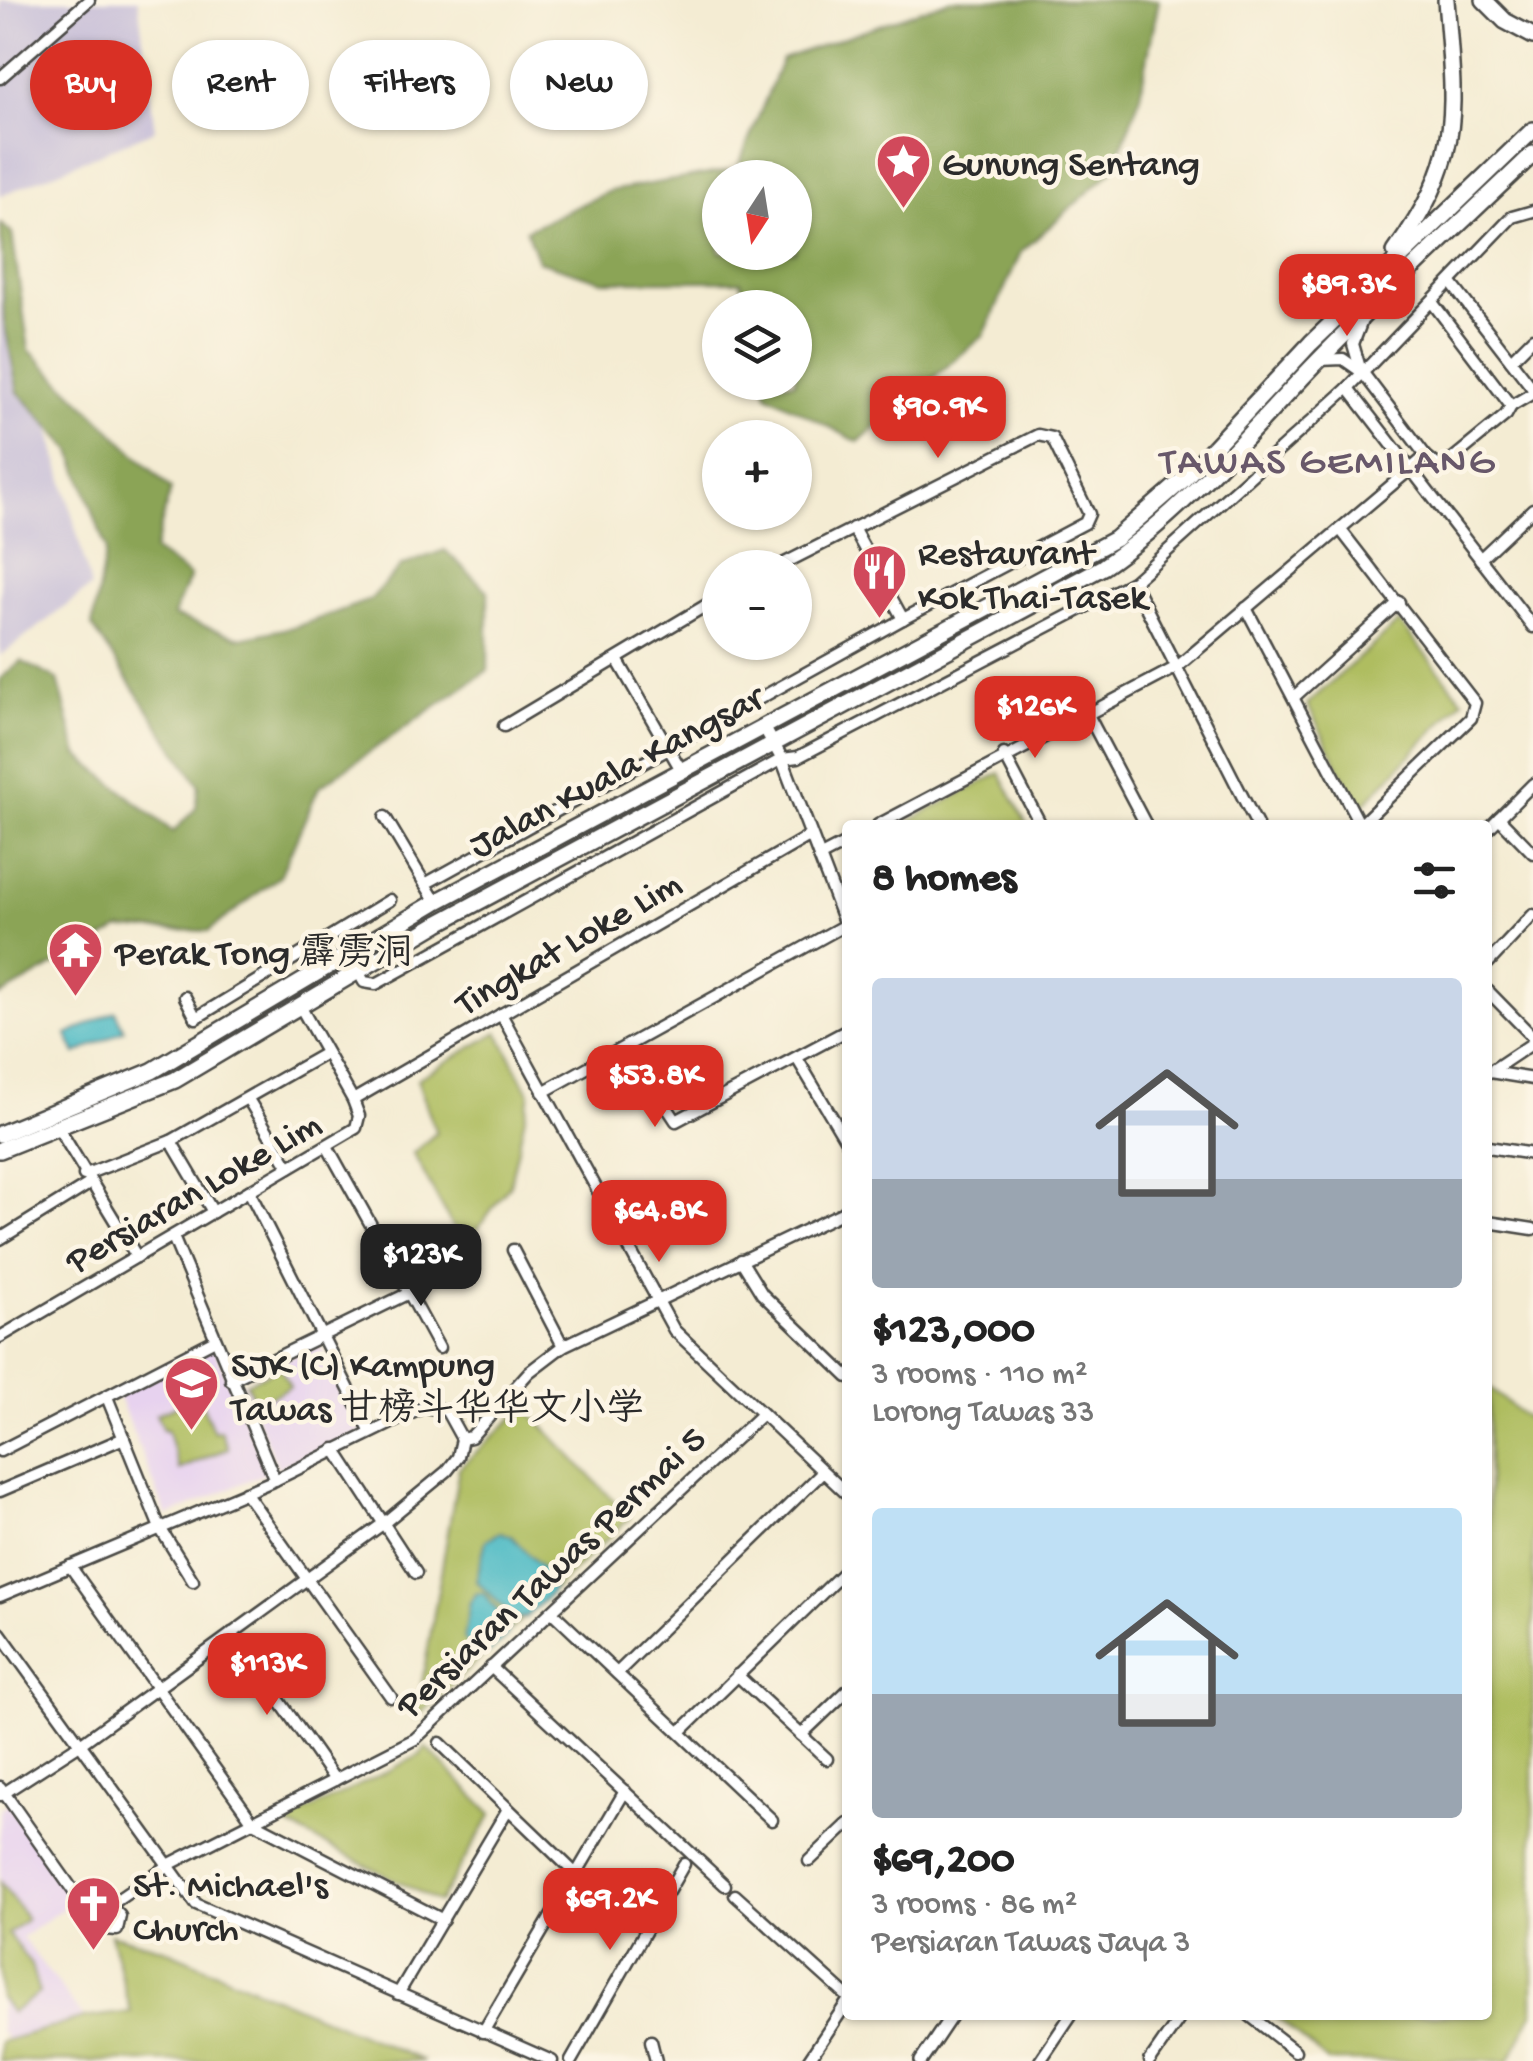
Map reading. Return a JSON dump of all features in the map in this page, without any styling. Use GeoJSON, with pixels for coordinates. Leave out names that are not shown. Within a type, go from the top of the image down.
{"type":"FeatureCollection","features":[{"type":"Feature","properties":{"kind":"highway"},"geometry":{"type":"LineString","coordinates":[[1388,270],[1446,162],[1453,96],[1446,0]]}},
{"type":"Feature","properties":{"kind":"highway"},"geometry":{"type":"LineString","coordinates":[[1484,0],[1504,21],[1533,36]]}},
{"type":"Feature","properties":{"kind":"highway","name":"Jalan Kuala Kangsar"},"geometry":{"type":"LineString","coordinates":[[0,1134],[152,1072],[436,902],[680,768],[1104,546],[1142,520],[1388,270],[1533,130]]}},
{"type":"Feature","properties":{"kind":"highway","name":"Jalan Kuala Kangsar"},"geometry":{"type":"LineString","coordinates":[[0,1150],[175,1080],[358,971],[778,752],[1053,596],[1152,531],[1318,360],[1533,154]]}},
{"type":"Feature","properties":{"kind":"highway"},"geometry":{"type":"LineString","coordinates":[[1486,198],[1533,170]]}},
{"type":"Feature","properties":{"kind":"highway"},"geometry":{"type":"LineString","coordinates":[[990,630],[1008,608],[1011,594],[1021,599],[1053,596]]}},
{"type":"Feature","properties":{"kind":"street"},"geometry":{"type":"LineString","coordinates":[[0,78],[89,0]]}},
{"type":"Feature","properties":{"kind":"street"},"geometry":{"type":"LineString","coordinates":[[778,752],[798,757],[1133,582],[1348,388],[1512,216],[1533,211]]}},
{"type":"Feature","properties":{"kind":"street"},"geometry":{"type":"LineString","coordinates":[[1318,360],[1343,358],[1362,373],[1426,456],[1437,466],[1445,464],[1533,391],[1451,282]]}},
{"type":"Feature","properties":{"kind":"street"},"geometry":{"type":"LineString","coordinates":[[1432,302],[1511,406]]}},
{"type":"Feature","properties":{"kind":"street"},"geometry":{"type":"LineString","coordinates":[[1362,373],[1352,344],[1366,313]]}},
{"type":"Feature","properties":{"kind":"street"},"geometry":{"type":"LineString","coordinates":[[1511,360],[1533,338]]}},
{"type":"Feature","properties":{"kind":"street"},"geometry":{"type":"LineString","coordinates":[[1521,373],[1533,361]]}},
{"type":"Feature","properties":{"kind":"street"},"geometry":{"type":"LineString","coordinates":[[1348,388],[1533,627]]}},
{"type":"Feature","properties":{"kind":"street"},"geometry":{"type":"LineString","coordinates":[[425,884],[903,619],[1086,523],[1087,503],[1052,438],[1038,435],[1020,440],[810,550]]}},
{"type":"Feature","properties":{"kind":"street"},"geometry":{"type":"LineString","coordinates":[[887,820],[1004,754],[1177,667],[1426,456]]}},
{"type":"Feature","properties":{"kind":"street"},"geometry":{"type":"LineString","coordinates":[[1480,559],[1533,508]]}},
{"type":"Feature","properties":{"kind":"street"},"geometry":{"type":"LineString","coordinates":[[853,528],[903,619]]}},
{"type":"Feature","properties":{"kind":"street"},"geometry":{"type":"LineString","coordinates":[[1340,529],[1473,696],[1476,707],[1471,718],[1365,820]]}},
{"type":"Feature","properties":{"kind":"street"},"geometry":{"type":"LineString","coordinates":[[998,571],[1011,594]]}},
{"type":"Feature","properties":{"kind":"street"},"geometry":{"type":"LineString","coordinates":[[1133,582],[1254,820]]}},
{"type":"Feature","properties":{"kind":"street"},"geometry":{"type":"LineString","coordinates":[[1294,697],[1399,602]]}},
{"type":"Feature","properties":{"kind":"street"},"geometry":{"type":"LineString","coordinates":[[504,726],[702,608]]}},
{"type":"Feature","properties":{"kind":"street"},"geometry":{"type":"LineString","coordinates":[[1246,608],[1357,820]]}},
{"type":"Feature","properties":{"kind":"street"},"geometry":{"type":"LineString","coordinates":[[618,660],[680,768]]}},
{"type":"Feature","properties":{"kind":"street"},"geometry":{"type":"LineString","coordinates":[[1087,712],[1143,820]]}},
{"type":"Feature","properties":{"kind":"street"},"geometry":{"type":"LineString","coordinates":[[764,727],[778,752],[842,917]]}},
{"type":"Feature","properties":{"kind":"street"},"geometry":{"type":"LineString","coordinates":[[1004,754],[1038,820]]}},
{"type":"Feature","properties":{"kind":"street"},"geometry":{"type":"LineString","coordinates":[[1492,825],[1533,784]]}},
{"type":"Feature","properties":{"kind":"street"},"geometry":{"type":"LineString","coordinates":[[385,818],[436,902]]}},
{"type":"Feature","properties":{"kind":"street"},"geometry":{"type":"LineString","coordinates":[[1499,818],[1533,853]]}},
{"type":"Feature","properties":{"kind":"street","name":"Tingkat Loke Lim"},"geometry":{"type":"LineString","coordinates":[[353,1100],[811,835]]}},
{"type":"Feature","properties":{"kind":"street"},"geometry":{"type":"LineString","coordinates":[[820,858],[842,845]]}},
{"type":"Feature","properties":{"kind":"street"},"geometry":{"type":"LineString","coordinates":[[185,997],[196,1018],[234,999],[390,900]]}},
{"type":"Feature","properties":{"kind":"street"},"geometry":{"type":"LineString","coordinates":[[375,909],[385,932]]}},
{"type":"Feature","properties":{"kind":"street"},"geometry":{"type":"LineString","coordinates":[[1492,959],[1533,915]]}},
{"type":"Feature","properties":{"kind":"street"},"geometry":{"type":"LineString","coordinates":[[543,1092],[842,930]]}},
{"type":"Feature","properties":{"kind":"street"},"geometry":{"type":"LineString","coordinates":[[1492,994],[1533,1040],[1492,1070]]}},
{"type":"Feature","properties":{"kind":"street"},"geometry":{"type":"LineString","coordinates":[[234,999],[244,1016]]}},
{"type":"Feature","properties":{"kind":"street"},"geometry":{"type":"LineString","coordinates":[[300,1006],[353,1100]]}},
{"type":"Feature","properties":{"kind":"street"},"geometry":{"type":"LineString","coordinates":[[501,1014],[656,1300],[684,1342],[842,1489]]}},
{"type":"Feature","properties":{"kind":"street"},"geometry":{"type":"LineString","coordinates":[[654,1086],[672,1120],[683,1119],[842,1034]]}},
{"type":"Feature","properties":{"kind":"street"},"geometry":{"type":"LineString","coordinates":[[0,1239],[86,1180],[171,1141],[326,1053]]}},
{"type":"Feature","properties":{"kind":"street"},"geometry":{"type":"LineString","coordinates":[[798,1060],[842,1134]]}},
{"type":"Feature","properties":{"kind":"street"},"geometry":{"type":"LineString","coordinates":[[1492,1074],[1533,1080]]}},
{"type":"Feature","properties":{"kind":"street"},"geometry":{"type":"LineString","coordinates":[[248,1099],[289,1168]]}},
{"type":"Feature","properties":{"kind":"street","name":"Persiaran Loke Lim"},"geometry":{"type":"LineString","coordinates":[[0,1337],[327,1146],[359,1122],[353,1100]]}},
{"type":"Feature","properties":{"kind":"street"},"geometry":{"type":"LineString","coordinates":[[59,1129],[86,1180],[137,1257]]}},
{"type":"Feature","properties":{"kind":"street"},"geometry":{"type":"LineString","coordinates":[[171,1141],[213,1212]]}},
{"type":"Feature","properties":{"kind":"street"},"geometry":{"type":"LineString","coordinates":[[327,1146],[439,1348]]}},
{"type":"Feature","properties":{"kind":"street"},"geometry":{"type":"LineString","coordinates":[[1492,1148],[1533,1154]]}},
{"type":"Feature","properties":{"kind":"street"},"geometry":{"type":"LineString","coordinates":[[249,1191],[370,1431]]}},
{"type":"Feature","properties":{"kind":"street"},"geometry":{"type":"LineString","coordinates":[[2,1792],[82,1742],[384,1522],[443,1474],[468,1437],[529,1372],[563,1346],[842,1213]]}},
{"type":"Feature","properties":{"kind":"street"},"geometry":{"type":"LineString","coordinates":[[1492,1223],[1533,1229]]}},
{"type":"Feature","properties":{"kind":"street"},"geometry":{"type":"LineString","coordinates":[[173,1237],[275,1480]]}},
{"type":"Feature","properties":{"kind":"street"},"geometry":{"type":"LineString","coordinates":[[513,1250],[563,1346]]}},
{"type":"Feature","properties":{"kind":"street"},"geometry":{"type":"LineString","coordinates":[[742,1260],[762,1294],[842,1370]]}},
{"type":"Feature","properties":{"kind":"street"},"geometry":{"type":"LineString","coordinates":[[231,1380],[409,1294]]}},
{"type":"Feature","properties":{"kind":"street"},"geometry":{"type":"LineString","coordinates":[[0,1451],[214,1341]]}},
{"type":"Feature","properties":{"kind":"street"},"geometry":{"type":"LineString","coordinates":[[108,1397],[160,1528],[194,1581]]}},
{"type":"Feature","properties":{"kind":"street"},"geometry":{"type":"LineString","coordinates":[[0,1596],[275,1480],[370,1431],[435,1406],[450,1414],[468,1437]]}},
{"type":"Feature","properties":{"kind":"street","name":"Persiaran Tawas Permai 5"},"geometry":{"type":"LineString","coordinates":[[2,1792],[91,1916],[105,1929],[117,1930],[120,1916],[110,1905],[170,1864],[416,1739],[760,1415]]}},
{"type":"Feature","properties":{"kind":"street"},"geometry":{"type":"LineString","coordinates":[[0,1491],[124,1438]]}},
{"type":"Feature","properties":{"kind":"street"},"geometry":{"type":"LineString","coordinates":[[336,1449],[416,1573]]}},
{"type":"Feature","properties":{"kind":"street"},"geometry":{"type":"LineString","coordinates":[[616,1673],[823,1472]]}},
{"type":"Feature","properties":{"kind":"street"},"geometry":{"type":"LineString","coordinates":[[246,1492],[310,1576],[391,1697]]}},
{"type":"Feature","properties":{"kind":"street"},"geometry":{"type":"LineString","coordinates":[[70,1566],[253,1822],[442,1920]]}},
{"type":"Feature","properties":{"kind":"street"},"geometry":{"type":"LineString","coordinates":[[680,1731],[842,1574]]}},
{"type":"Feature","properties":{"kind":"street"},"geometry":{"type":"LineString","coordinates":[[552,1612],[772,1820]]}},
{"type":"Feature","properties":{"kind":"street"},"geometry":{"type":"LineString","coordinates":[[0,1632],[196,1904],[552,2061]]}},
{"type":"Feature","properties":{"kind":"street"},"geometry":{"type":"LineString","coordinates":[[232,1632],[334,1780]]}},
{"type":"Feature","properties":{"kind":"street"},"geometry":{"type":"LineString","coordinates":[[492,1668],[725,1886]]}},
{"type":"Feature","properties":{"kind":"street"},"geometry":{"type":"LineString","coordinates":[[737,1674],[826,1759]]}},
{"type":"Feature","properties":{"kind":"street"},"geometry":{"type":"LineString","coordinates":[[801,1735],[842,1696]]}},
{"type":"Feature","properties":{"kind":"street"},"geometry":{"type":"LineString","coordinates":[[440,1743],[576,1874]]}},
{"type":"Feature","properties":{"kind":"street"},"geometry":{"type":"LineString","coordinates":[[483,2032],[625,1791]]}},
{"type":"Feature","properties":{"kind":"street"},"geometry":{"type":"LineString","coordinates":[[398,1994],[508,1809]]}},
{"type":"Feature","properties":{"kind":"street"},"geometry":{"type":"LineString","coordinates":[[809,1861],[842,1830]]}},
{"type":"Feature","properties":{"kind":"street"},"geometry":{"type":"LineString","coordinates":[[571,2061],[684,1864]]}},
{"type":"Feature","properties":{"kind":"street"},"geometry":{"type":"LineString","coordinates":[[735,1895],[842,1993]]}},
{"type":"Feature","properties":{"kind":"street"},"geometry":{"type":"LineString","coordinates":[[808,2061],[842,2008]]}},
{"type":"Feature","properties":{"kind":"street"},"geometry":{"type":"LineString","coordinates":[[921,2061],[949,2020]]}},
{"type":"Feature","properties":{"kind":"street"},"geometry":{"type":"LineString","coordinates":[[1040,2061],[1068,2020]]}},
{"type":"Feature","properties":{"kind":"street"},"geometry":{"type":"LineString","coordinates":[[1153,2060],[1179,2020]]}},
{"type":"Feature","properties":{"kind":"street"},"geometry":{"type":"LineString","coordinates":[[1255,2020],[1295,2051]]}},
{"type":"Feature","properties":{"kind":"street"},"geometry":{"type":"LineString","coordinates":[[652,2041],[656,2061]]}},
{"type":"Feature","properties":{"kind":"shaded area"},"geometry":{"type":"Polygon","coordinates":[[[0,0],[138,0],[143,40],[30,40],[30,130],[152,130],[152,107],[155,130],[0,196],[0,0]]]}},
{"type":"Feature","properties":{"kind":"shaded area"},"geometry":{"type":"Polygon","coordinates":[[[0,237],[91,587],[0,656],[0,237]]]}},
{"type":"Feature","properties":{"kind":"shaded area"},"geometry":{"type":"Polygon","coordinates":[[[319,1343],[361,1432],[278,1468],[242,1383],[319,1343]]]}},
{"type":"Feature","properties":{"kind":"shaded area","name":"SJK (C) Kampung Tawas 甘榜斗华华文小学"},"geometry":{"type":"Polygon","coordinates":[[[213,1347],[267,1472],[167,1516],[118,1395],[213,1347]]]}},
{"type":"Feature","properties":{"kind":"shaded area"},"geometry":{"type":"Polygon","coordinates":[[[8,1803],[74,1900],[22,1938],[84,2018],[8,2041],[0,2030],[0,1809],[8,1803]]]}},
{"type":"Feature","properties":{"kind":"green space"},"geometry":{"type":"Polygon","coordinates":[[[950,0],[1159,0],[1139,100],[1113,170],[1021,252],[984,335],[858,442],[778,400],[812,400],[812,290],[743,290],[741,281],[603,281],[538,261],[526,230],[610,191],[702,175],[702,270],[812,270],[812,160],[741,160],[782,59],[950,0]]]}},
{"type":"Feature","properties":{"kind":"green space"},"geometry":{"type":"Polygon","coordinates":[[[1,224],[12,233],[29,350],[171,489],[154,551],[190,576],[173,616],[241,638],[298,626],[370,600],[401,566],[445,550],[488,591],[488,670],[319,787],[280,876],[209,931],[120,929],[0,996],[0,679],[21,661],[58,680],[78,755],[173,832],[196,808],[199,785],[92,626],[106,549],[72,451],[18,392],[4,321],[1,224]]]}},
{"type":"Feature","properties":{"kind":"green space"},"geometry":{"type":"Polygon","coordinates":[[[1399,622],[1463,700],[1360,808],[1307,704],[1399,622]]]}},
{"type":"Feature","properties":{"kind":"green space"},"geometry":{"type":"Polygon","coordinates":[[[1000,773],[1024,820],[911,820],[1000,773]]]}},
{"type":"Feature","properties":{"kind":"green space"},"geometry":{"type":"Polygon","coordinates":[[[498,1032],[530,1094],[510,1184],[464,1248],[413,1153],[436,1133],[417,1079],[498,1032]]]}},
{"type":"Feature","properties":{"kind":"green space"},"geometry":{"type":"Polygon","coordinates":[[[280,1367],[290,1387],[256,1404],[246,1383],[280,1367]]]}},
{"type":"Feature","properties":{"kind":"green space"},"geometry":{"type":"Polygon","coordinates":[[[1492,1390],[1533,1423],[1533,2013],[1509,2061],[1328,2061],[1280,2020],[1492,2020],[1492,1390]]]}},
{"type":"Feature","properties":{"kind":"green space"},"geometry":{"type":"Polygon","coordinates":[[[199,1397],[214,1432],[220,1430],[228,1448],[179,1470],[167,1429],[163,1430],[156,1414],[199,1397]]]}},
{"type":"Feature","properties":{"kind":"green space"},"geometry":{"type":"Polygon","coordinates":[[[525,1407],[630,1518],[416,1718],[459,1468],[525,1407]]]}},
{"type":"Feature","properties":{"kind":"green space"},"geometry":{"type":"Polygon","coordinates":[[[426,1747],[492,1814],[439,1902],[283,1823],[420,1755],[426,1747]]]}},
{"type":"Feature","properties":{"kind":"green space"},"geometry":{"type":"Polygon","coordinates":[[[0,1882],[27,1919],[8,1934],[31,1965],[39,1993],[11,2013],[0,1997],[0,1882]]]}},
{"type":"Feature","properties":{"kind":"green space"},"geometry":{"type":"Polygon","coordinates":[[[110,1934],[161,1948],[423,2061],[0,2061],[0,2042],[84,2018],[131,2012],[110,1934]]]}},
{"type":"Feature","properties":{"kind":"water"},"geometry":{"type":"Polygon","coordinates":[[[115,1011],[124,1030],[76,1054],[67,1035],[115,1011]]]}},
{"type":"Feature","properties":{"kind":"water"},"geometry":{"type":"Polygon","coordinates":[[[501,1532],[511,1536],[554,1581],[551,1593],[525,1618],[513,1617],[476,1581],[486,1540],[501,1532]]]}},
{"type":"Feature","properties":{"kind":"water"},"geometry":{"type":"Polygon","coordinates":[[[477,1593],[484,1594],[510,1627],[507,1636],[487,1654],[477,1654],[464,1639],[470,1602],[477,1593]]]}},
{"type":"Feature","properties":{"kind":"place","name":"Gunung Sentang"},"geometry":{"type":"Point","coordinates":[903,210]}},
{"type":"Feature","properties":{"kind":"place","name":"Restaurant Kok Thai-Tasek"},"geometry":{"type":"Point","coordinates":[879,621]}},
{"type":"Feature","properties":{"kind":"place","name":"Perak Tong 霹雳洞"},"geometry":{"type":"Point","coordinates":[76,999]}},
{"type":"Feature","properties":{"kind":"place","name":"SJK (C) Kampung Tawas 甘榜斗华华文小学"},"geometry":{"type":"Point","coordinates":[192,1433]}},
{"type":"Feature","properties":{"kind":"place","name":"St. Michael's Church"},"geometry":{"type":"Point","coordinates":[94,1953]}},
{"type":"Feature","properties":{"kind":"district","name":"TAWAS GEMILANG"},"geometry":{"type":"Point","coordinates":[1328,458]}}]}
